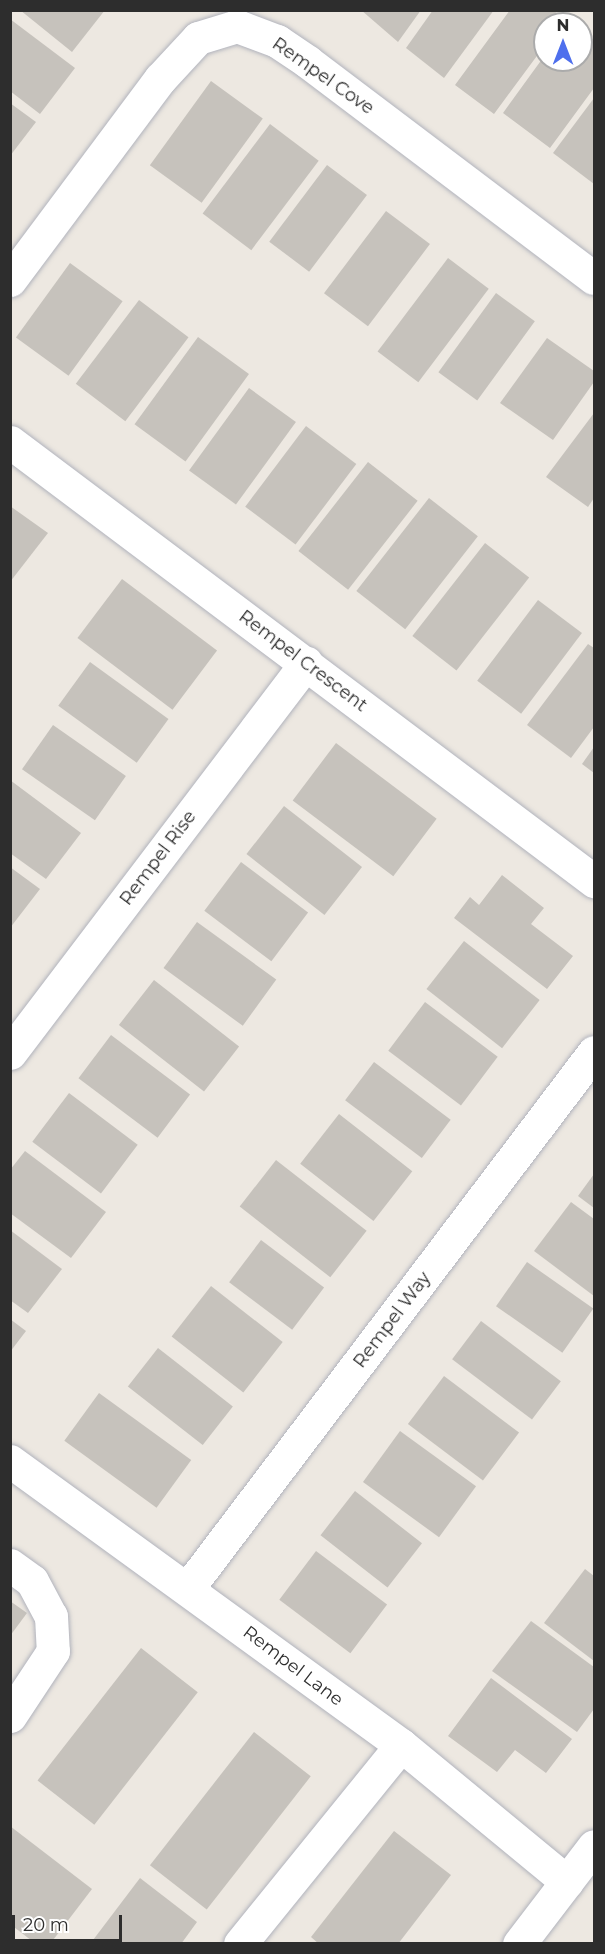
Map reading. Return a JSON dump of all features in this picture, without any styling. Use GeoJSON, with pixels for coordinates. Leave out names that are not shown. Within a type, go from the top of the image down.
{"type":"FeatureCollection","features":[{"type":"Feature","properties":{"kind":"street","name":"Rempel Cove"},"geometry":{"type":"LineString","coordinates":[[10,279],[160,79],[198,38],[237,26],[277,41],[308,62],[594,278]]}},
{"type":"Feature","properties":{"kind":"street","name":"Rempel Crescent"},"geometry":{"type":"LineString","coordinates":[[10,442],[594,881]]}},
{"type":"Feature","properties":{"kind":"street","name":"Rempel Rise"},"geometry":{"type":"LineString","coordinates":[[10,1053],[306,663]]}},
{"type":"Feature","properties":{"kind":"street","name":"Rempel Way"},"geometry":{"type":"LineString","coordinates":[[188,1588],[594,1052]]}},
{"type":"Feature","properties":{"kind":"street","name":"Rempel Lane"},"geometry":{"type":"LineString","coordinates":[[10,1461],[188,1588],[401,1745],[567,1882]]}},
{"type":"Feature","properties":{"kind":"street"},"geometry":{"type":"LineString","coordinates":[[10,1565],[32,1581],[51,1616],[53,1651],[10,1716]]}},
{"type":"Feature","properties":{"kind":"street"},"geometry":{"type":"LineString","coordinates":[[240,1944],[401,1745]]}},
{"type":"Feature","properties":{"kind":"street"},"geometry":{"type":"LineString","coordinates":[[519,1944],[594,1846]]}},
{"type":"Feature","properties":{"kind":"building"},"geometry":{"type":"Polygon","coordinates":[[[20,10],[105,10],[72,52],[20,10]]]}},
{"type":"Feature","properties":{"kind":"building"},"geometry":{"type":"Polygon","coordinates":[[[361,10],[421,10],[398,42],[361,10]]]}},
{"type":"Feature","properties":{"kind":"building"},"geometry":{"type":"Polygon","coordinates":[[[433,10],[494,10],[444,78],[406,48],[433,10]]]}},
{"type":"Feature","properties":{"kind":"building"},"geometry":{"type":"Polygon","coordinates":[[[510,10],[553,10],[555,12],[533,12],[533,61],[494,114],[455,85],[510,10]]]}},
{"type":"Feature","properties":{"kind":"building"},"geometry":{"type":"Polygon","coordinates":[[[10,19],[75,68],[40,114],[10,91],[10,19]]]}},
{"type":"Feature","properties":{"kind":"building"},"geometry":{"type":"Polygon","coordinates":[[[594,40],[594,88],[550,148],[503,113],[533,72],[593,72],[594,40]]]}},
{"type":"Feature","properties":{"kind":"building"},"geometry":{"type":"Polygon","coordinates":[[[211,81],[263,119],[202,203],[150,165],[211,81]]]}},
{"type":"Feature","properties":{"kind":"building"},"geometry":{"type":"Polygon","coordinates":[[[594,98],[594,184],[553,153],[594,98]]]}},
{"type":"Feature","properties":{"kind":"building"},"geometry":{"type":"Polygon","coordinates":[[[10,103],[36,122],[10,156],[10,103]]]}},
{"type":"Feature","properties":{"kind":"building"},"geometry":{"type":"Polygon","coordinates":[[[270,124],[319,161],[251,250],[203,213],[270,124]]]}},
{"type":"Feature","properties":{"kind":"building"},"geometry":{"type":"Polygon","coordinates":[[[327,165],[367,195],[309,272],[269,242],[327,165]]]}},
{"type":"Feature","properties":{"kind":"building"},"geometry":{"type":"Polygon","coordinates":[[[386,211],[430,244],[368,326],[324,293],[386,211]]]}},
{"type":"Feature","properties":{"kind":"building"},"geometry":{"type":"Polygon","coordinates":[[[448,258],[489,289],[418,382],[378,351],[448,258]]]}},
{"type":"Feature","properties":{"kind":"building"},"geometry":{"type":"Polygon","coordinates":[[[70,263],[123,301],[69,376],[16,337],[70,263]]]}},
{"type":"Feature","properties":{"kind":"building"},"geometry":{"type":"Polygon","coordinates":[[[496,293],[535,321],[477,400],[438,372],[496,293]]]}},
{"type":"Feature","properties":{"kind":"building"},"geometry":{"type":"Polygon","coordinates":[[[139,300],[189,337],[125,421],[76,384],[139,300]]]}},
{"type":"Feature","properties":{"kind":"building"},"geometry":{"type":"Polygon","coordinates":[[[198,337],[249,374],[185,461],[135,424],[198,337]]]}},
{"type":"Feature","properties":{"kind":"building"},"geometry":{"type":"Polygon","coordinates":[[[547,338],[594,371],[594,382],[553,440],[500,403],[547,338]]]}},
{"type":"Feature","properties":{"kind":"building"},"geometry":{"type":"Polygon","coordinates":[[[249,388],[296,422],[236,505],[189,471],[249,388]]]}},
{"type":"Feature","properties":{"kind":"building"},"geometry":{"type":"Polygon","coordinates":[[[594,413],[594,498],[588,507],[546,477],[594,413]]]}},
{"type":"Feature","properties":{"kind":"building"},"geometry":{"type":"Polygon","coordinates":[[[306,426],[356,464],[296,545],[245,507],[306,426]]]}},
{"type":"Feature","properties":{"kind":"building"},"geometry":{"type":"Polygon","coordinates":[[[368,462],[418,501],[348,590],[298,551],[368,462]]]}},
{"type":"Feature","properties":{"kind":"building"},"geometry":{"type":"Polygon","coordinates":[[[429,498],[478,536],[405,629],[356,591],[429,498]]]}},
{"type":"Feature","properties":{"kind":"building"},"geometry":{"type":"Polygon","coordinates":[[[10,506],[48,533],[10,582],[10,506]]]}},
{"type":"Feature","properties":{"kind":"building"},"geometry":{"type":"Polygon","coordinates":[[[485,543],[529,577],[456,670],[412,636],[485,543]]]}},
{"type":"Feature","properties":{"kind":"building"},"geometry":{"type":"Polygon","coordinates":[[[122,579],[217,651],[173,710],[77,638],[122,579]]]}},
{"type":"Feature","properties":{"kind":"building"},"geometry":{"type":"Polygon","coordinates":[[[538,600],[582,633],[521,714],[477,681],[538,600]]]}},
{"type":"Feature","properties":{"kind":"building"},"geometry":{"type":"Polygon","coordinates":[[[588,644],[594,648],[594,727],[571,758],[527,725],[588,644]]]}},
{"type":"Feature","properties":{"kind":"building"},"geometry":{"type":"Polygon","coordinates":[[[90,662],[168,719],[137,763],[58,706],[90,662]]]}},
{"type":"Feature","properties":{"kind":"building"},"geometry":{"type":"Polygon","coordinates":[[[53,725],[126,776],[95,820],[22,769],[53,725]]]}},
{"type":"Feature","properties":{"kind":"building"},"geometry":{"type":"Polygon","coordinates":[[[336,743],[437,819],[393,876],[293,801],[336,743]]]}},
{"type":"Feature","properties":{"kind":"building"},"geometry":{"type":"Polygon","coordinates":[[[594,747],[594,773],[582,764],[594,747]]]}},
{"type":"Feature","properties":{"kind":"building"},"geometry":{"type":"Polygon","coordinates":[[[10,780],[81,833],[46,879],[10,853],[10,780]]]}},
{"type":"Feature","properties":{"kind":"building"},"geometry":{"type":"Polygon","coordinates":[[[284,806],[362,867],[324,915],[246,854],[284,806]]]}},
{"type":"Feature","properties":{"kind":"building"},"geometry":{"type":"Polygon","coordinates":[[[241,862],[308,913],[271,961],[204,911],[241,862]]]}},
{"type":"Feature","properties":{"kind":"building"},"geometry":{"type":"Polygon","coordinates":[[[10,867],[40,889],[10,928],[10,867]]]}},
{"type":"Feature","properties":{"kind":"building"},"geometry":{"type":"Polygon","coordinates":[[[502,875],[544,908],[531,924],[573,956],[547,989],[454,918],[470,897],[479,905],[502,875]]]}},
{"type":"Feature","properties":{"kind":"building"},"geometry":{"type":"Polygon","coordinates":[[[197,922],[276,980],[243,1026],[163,968],[197,922]]]}},
{"type":"Feature","properties":{"kind":"building"},"geometry":{"type":"Polygon","coordinates":[[[464,941],[540,1000],[502,1048],[426,989],[464,941]]]}},
{"type":"Feature","properties":{"kind":"building"},"geometry":{"type":"Polygon","coordinates":[[[154,980],[239,1046],[204,1091],[119,1025],[154,980]]]}},
{"type":"Feature","properties":{"kind":"building"},"geometry":{"type":"Polygon","coordinates":[[[425,1002],[498,1057],[461,1105],[388,1051],[425,1002]]]}},
{"type":"Feature","properties":{"kind":"building"},"geometry":{"type":"Polygon","coordinates":[[[111,1035],[190,1095],[158,1138],[79,1078],[111,1035]]]}},
{"type":"Feature","properties":{"kind":"building"},"geometry":{"type":"Polygon","coordinates":[[[374,1062],[451,1120],[422,1158],[345,1100],[374,1062]]]}},
{"type":"Feature","properties":{"kind":"building"},"geometry":{"type":"Polygon","coordinates":[[[69,1093],[138,1145],[101,1193],[32,1142],[69,1093]]]}},
{"type":"Feature","properties":{"kind":"building"},"geometry":{"type":"Polygon","coordinates":[[[339,1114],[412,1171],[373,1221],[300,1164],[339,1114]]]}},
{"type":"Feature","properties":{"kind":"building"},"geometry":{"type":"Polygon","coordinates":[[[25,1151],[106,1212],[71,1258],[10,1213],[10,1170],[25,1151]]]}},
{"type":"Feature","properties":{"kind":"building"},"geometry":{"type":"Polygon","coordinates":[[[276,1160],[367,1231],[330,1277],[240,1206],[276,1160]]]}},
{"type":"Feature","properties":{"kind":"building"},"geometry":{"type":"Polygon","coordinates":[[[594,1174],[594,1208],[578,1196],[594,1174]]]}},
{"type":"Feature","properties":{"kind":"building"},"geometry":{"type":"Polygon","coordinates":[[[571,1202],[594,1219],[594,1296],[534,1251],[571,1202]]]}},
{"type":"Feature","properties":{"kind":"building"},"geometry":{"type":"Polygon","coordinates":[[[10,1230],[62,1269],[28,1313],[10,1300],[10,1230]]]}},
{"type":"Feature","properties":{"kind":"building"},"geometry":{"type":"Polygon","coordinates":[[[261,1240],[324,1288],[292,1330],[229,1282],[261,1240]]]}},
{"type":"Feature","properties":{"kind":"building"},"geometry":{"type":"Polygon","coordinates":[[[527,1262],[593,1308],[562,1353],[496,1306],[527,1262]]]}},
{"type":"Feature","properties":{"kind":"building"},"geometry":{"type":"Polygon","coordinates":[[[211,1286],[283,1342],[243,1392],[172,1336],[211,1286]]]}},
{"type":"Feature","properties":{"kind":"building"},"geometry":{"type":"Polygon","coordinates":[[[10,1319],[26,1331],[10,1352],[10,1319]]]}},
{"type":"Feature","properties":{"kind":"building"},"geometry":{"type":"Polygon","coordinates":[[[481,1321],[561,1381],[532,1420],[452,1359],[481,1321]]]}},
{"type":"Feature","properties":{"kind":"building"},"geometry":{"type":"Polygon","coordinates":[[[158,1348],[233,1406],[203,1445],[128,1387],[158,1348]]]}},
{"type":"Feature","properties":{"kind":"building"},"geometry":{"type":"Polygon","coordinates":[[[444,1376],[519,1433],[483,1480],[408,1424],[444,1376]]]}},
{"type":"Feature","properties":{"kind":"building"},"geometry":{"type":"Polygon","coordinates":[[[99,1393],[191,1460],[157,1508],[64,1441],[99,1393]]]}},
{"type":"Feature","properties":{"kind":"building"},"geometry":{"type":"Polygon","coordinates":[[[400,1431],[476,1486],[439,1537],[363,1482],[400,1431]]]}},
{"type":"Feature","properties":{"kind":"building"},"geometry":{"type":"Polygon","coordinates":[[[355,1491],[422,1543],[388,1587],[321,1535],[355,1491]]]}},
{"type":"Feature","properties":{"kind":"building"},"geometry":{"type":"Polygon","coordinates":[[[316,1551],[387,1605],[350,1653],[279,1600],[316,1551]]]}},
{"type":"Feature","properties":{"kind":"building"},"geometry":{"type":"Polygon","coordinates":[[[585,1569],[594,1576],[594,1661],[544,1623],[585,1569]]]}},
{"type":"Feature","properties":{"kind":"building"},"geometry":{"type":"Polygon","coordinates":[[[10,1601],[27,1613],[10,1636],[10,1601]]]}},
{"type":"Feature","properties":{"kind":"building"},"geometry":{"type":"Polygon","coordinates":[[[531,1621],[594,1667],[594,1709],[577,1732],[492,1671],[531,1621]]]}},
{"type":"Feature","properties":{"kind":"building"},"geometry":{"type":"Polygon","coordinates":[[[141,1648],[198,1692],[94,1825],[38,1780],[141,1648]]]}},
{"type":"Feature","properties":{"kind":"building"},"geometry":{"type":"Polygon","coordinates":[[[491,1678],[572,1739],[546,1773],[515,1750],[497,1772],[448,1736],[491,1678]]]}},
{"type":"Feature","properties":{"kind":"building"},"geometry":{"type":"Polygon","coordinates":[[[254,1732],[311,1776],[207,1910],[150,1865],[254,1732]]]}},
{"type":"Feature","properties":{"kind":"building"},"geometry":{"type":"Polygon","coordinates":[[[10,1826],[92,1889],[50,1944],[36,1944],[10,1924],[10,1826]]]}},
{"type":"Feature","properties":{"kind":"building"},"geometry":{"type":"Polygon","coordinates":[[[394,1831],[451,1875],[398,1944],[319,1944],[311,1937],[394,1831]]]}},
{"type":"Feature","properties":{"kind":"building"},"geometry":{"type":"Polygon","coordinates":[[[140,1878],[197,1922],[181,1944],[90,1944],[140,1878]]]}}]}
